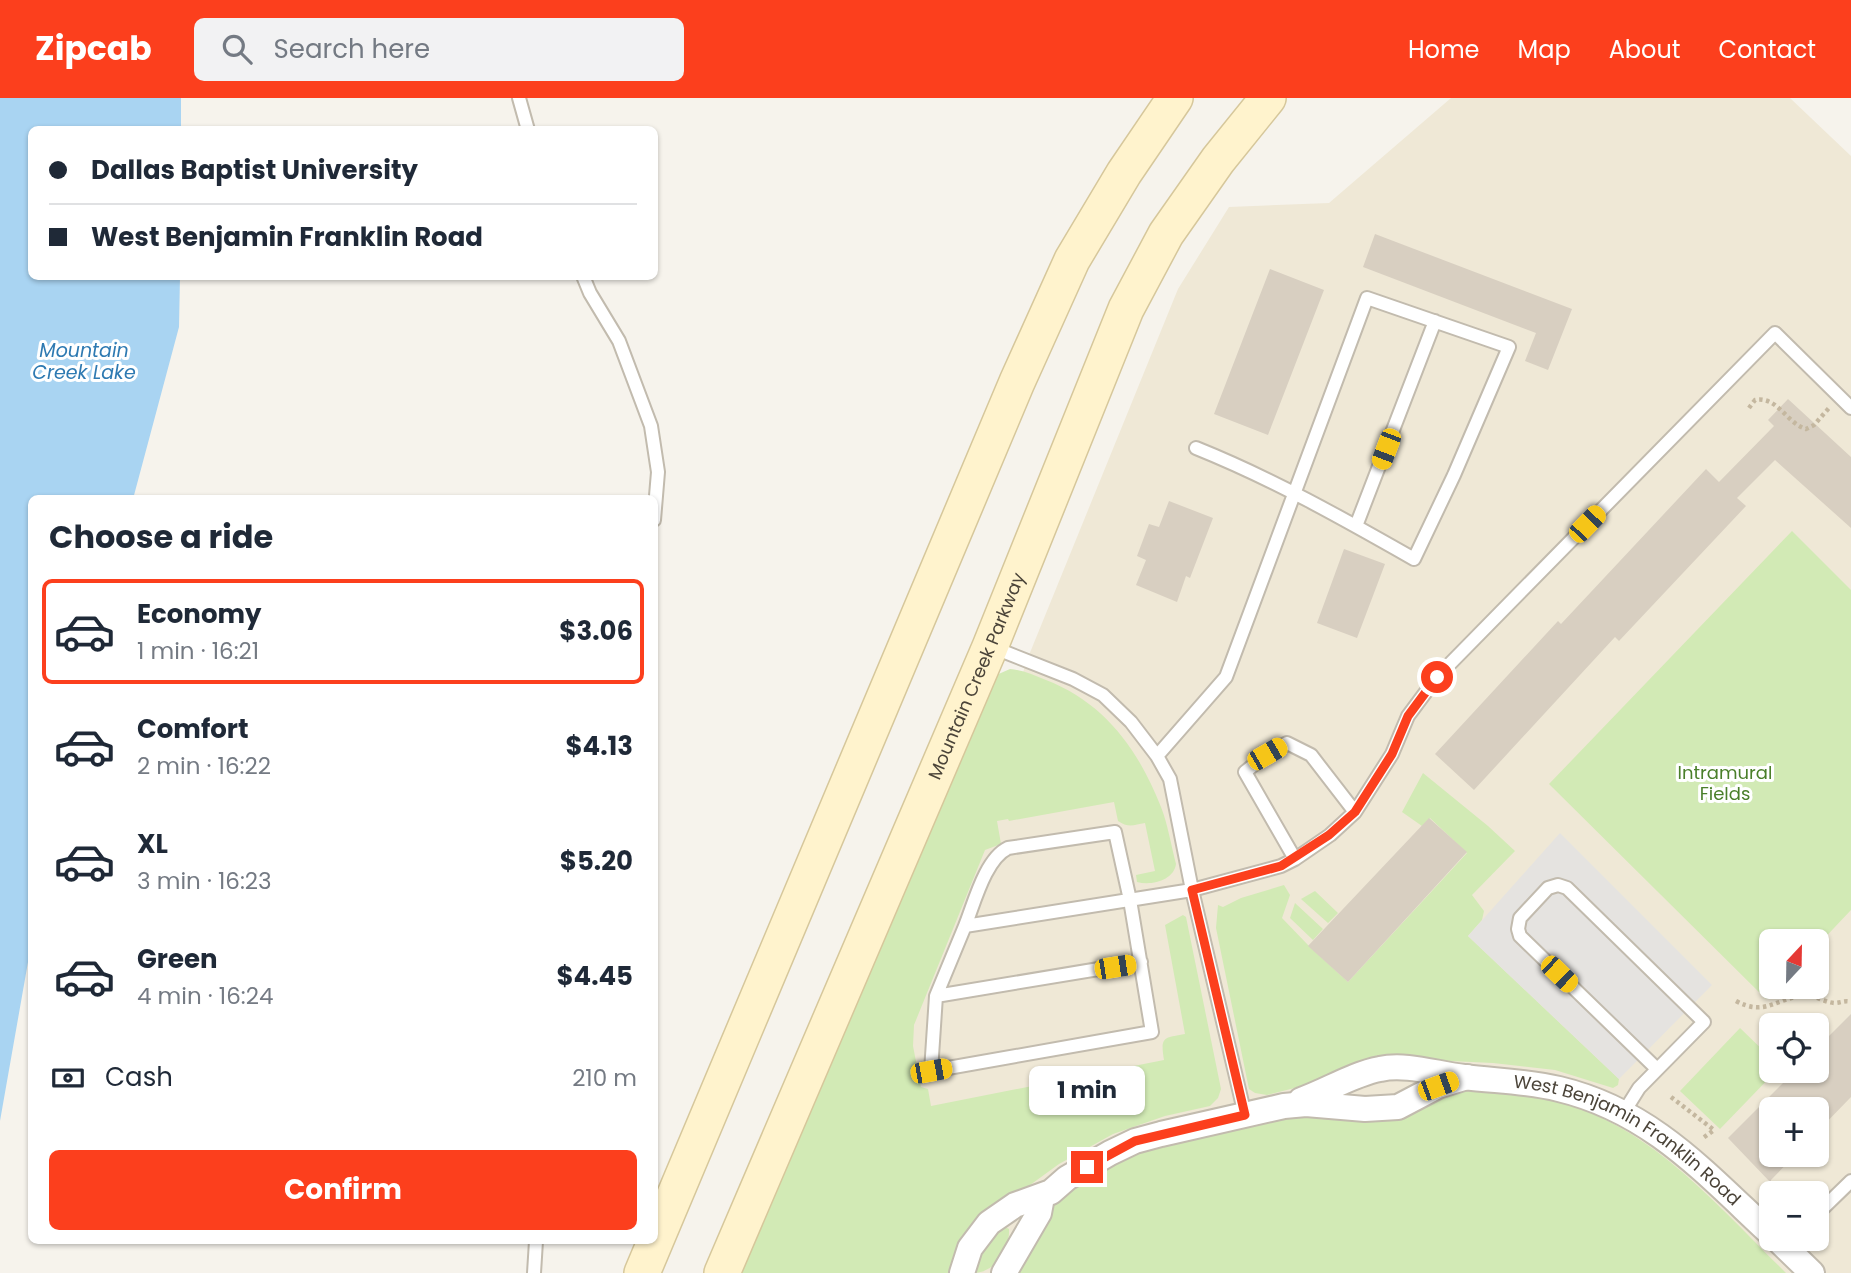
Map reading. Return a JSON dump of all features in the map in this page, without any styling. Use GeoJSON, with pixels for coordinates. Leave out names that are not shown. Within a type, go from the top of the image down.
{"type":"FeatureCollection","features":[{"type":"Feature","properties":{"kind":"main road"},"geometry":{"type":"LineString","coordinates":[[658,1235],[1012,394],[1072,260],[1124,173],[1175,98]]}},
{"type":"Feature","properties":{"kind":"main road","name":"Mountain Creek Parkway"},"geometry":{"type":"LineString","coordinates":[[722,1273],[990,647],[1126,309],[1166,234],[1218,160],[1268,98]]}},
{"type":"Feature","properties":{"kind":"main road"},"geometry":{"type":"LineString","coordinates":[[642,1273],[654,1244]]}},
{"type":"Feature","properties":{"kind":"street","name":"West Benjamin Franklin Road"},"geometry":{"type":"LineString","coordinates":[[962,1273],[970,1248],[989,1223],[1015,1205],[1042,1197],[1067,1178],[1135,1141],[1284,1106],[1318,1095],[1377,1069],[1392,1067],[1560,1089],[1624,1112],[1681,1151],[1759,1220]]}},
{"type":"Feature","properties":{"kind":"street","name":"West Benjamin Franklin Road"},"geometry":{"type":"LineString","coordinates":[[1284,1106],[1306,1104],[1365,1109],[1390,1108],[1413,1100],[1438,1086],[1467,1077]]}},
{"type":"Feature","properties":{"kind":"street"},"geometry":{"type":"LineString","coordinates":[[1004,1273],[1039,1213],[1042,1197]]}},
{"type":"Feature","properties":{"kind":"street","name":"West Benjamin Franklin Road"},"geometry":{"type":"LineString","coordinates":[[1791,1251],[1812,1273]]}},
{"type":"Feature","properties":{"kind":"lane"},"geometry":{"type":"LineString","coordinates":[[519,98],[527,126]]}},
{"type":"Feature","properties":{"kind":"lane"},"geometry":{"type":"LineString","coordinates":[[585,280],[618,341],[652,425],[658,472],[656,495]]}},
{"type":"Feature","properties":{"kind":"lane"},"geometry":{"type":"LineString","coordinates":[[1157,756],[1226,677],[1296,492],[1367,298],[1509,346],[1454,475],[1414,559],[1296,492],[1196,448]]}},
{"type":"Feature","properties":{"kind":"lane"},"geometry":{"type":"LineString","coordinates":[[1356,526],[1435,321]]}},
{"type":"Feature","properties":{"kind":"lane"},"geometry":{"type":"LineString","coordinates":[[965,926],[1192,890],[1281,866],[1295,859],[1355,812],[1392,754],[1408,716],[1437,677],[1775,333],[1851,408]]}},
{"type":"Feature","properties":{"kind":"lane"},"geometry":{"type":"LineString","coordinates":[[990,647],[1073,678],[1102,695],[1132,722],[1170,779],[1192,890],[1245,1115]]}},
{"type":"Feature","properties":{"kind":"lane"},"geometry":{"type":"LineString","coordinates":[[1295,859],[1245,772],[1267,754],[1287,743],[1311,755],[1355,812]]}},
{"type":"Feature","properties":{"kind":"lane"},"geometry":{"type":"LineString","coordinates":[[1115,832],[1130,900],[1152,1032],[931,1071],[936,996],[990,864],[999,853],[1008,848],[1115,832]]}},
{"type":"Feature","properties":{"kind":"lane"},"geometry":{"type":"LineString","coordinates":[[1624,1112],[1639,1088],[1704,1022],[1567,888],[1548,888],[1520,918],[1520,936],[1657,1069]]}},
{"type":"Feature","properties":{"kind":"lane"},"geometry":{"type":"LineString","coordinates":[[936,996],[1141,962]]}},
{"type":"Feature","properties":{"kind":"lane"},"geometry":{"type":"LineString","coordinates":[[1829,1202],[1851,1181]]}},
{"type":"Feature","properties":{"kind":"lane"},"geometry":{"type":"LineString","coordinates":[[534,1273],[536,1244]]}},
{"type":"Feature","properties":{"kind":"path"},"geometry":{"type":"LineString","coordinates":[[1749,408],[1755,400],[1772,402],[1797,426],[1806,429],[1814,425],[1831,406]]}},
{"type":"Feature","properties":{"kind":"path"},"geometry":{"type":"LineString","coordinates":[[1736,1001],[1746,1007],[1765,1009],[1801,996],[1816,996],[1834,1003],[1851,1002]]}},
{"type":"Feature","properties":{"kind":"path"},"geometry":{"type":"LineString","coordinates":[[1671,1097],[1714,1130],[1703,1138]]}},
{"type":"Feature","properties":{"kind":"shaded area"},"geometry":{"type":"Polygon","coordinates":[[[1451,98],[1790,98],[1851,156],[1851,1273],[786,1273],[1012,707],[1027,660],[1178,289],[1229,207],[1329,203],[1451,98]]]}},
{"type":"Feature","properties":{"kind":"shaded area"},"geometry":{"type":"Polygon","coordinates":[[[1560,833],[1712,985],[1619,1079],[1468,936],[1560,833]]]}},
{"type":"Feature","properties":{"kind":"green space","name":"Intramural Fields"},"geometry":{"type":"Polygon","coordinates":[[[1792,531],[1851,590],[1851,910],[1829,933],[1829,929],[1759,929],[1759,992],[1549,784],[1792,531]]]}},
{"type":"Feature","properties":{"kind":"green space"},"geometry":{"type":"Polygon","coordinates":[[[1010,669],[1033,675],[1067,690],[1086,701],[1117,730],[1142,766],[1152,786],[1163,814],[1176,864],[1167,878],[1149,883],[1137,882],[1136,875],[1155,871],[1145,823],[1128,825],[1118,821],[1114,802],[997,821],[1001,844],[985,850],[914,1025],[913,1046],[921,1087],[928,1089],[931,1106],[1164,1060],[1163,1042],[1172,1036],[1185,1034],[1165,925],[1183,915],[1186,917],[1221,1089],[1218,1098],[1210,1106],[1165,1116],[1113,1134],[1059,1164],[971,1228],[953,1257],[952,1273],[730,1273],[994,676],[1010,669]]]}},
{"type":"Feature","properties":{"kind":"green space"},"geometry":{"type":"Polygon","coordinates":[[[1423,773],[1515,851],[1472,895],[1484,911],[1482,920],[1468,936],[1619,1079],[1618,1085],[1613,1088],[1555,1070],[1493,1063],[1408,1059],[1267,1095],[1249,1089],[1216,928],[1218,905],[1223,907],[1241,898],[1284,885],[1290,895],[1282,918],[1348,982],[1467,853],[1430,818],[1422,826],[1402,812],[1423,773]]]}},
{"type":"Feature","properties":{"kind":"green space"},"geometry":{"type":"Polygon","coordinates":[[[1315,891],[1338,913],[1328,923],[1301,899],[1315,891]]]}},
{"type":"Feature","properties":{"kind":"green space"},"geometry":{"type":"Polygon","coordinates":[[[1295,903],[1323,929],[1313,940],[1290,918],[1295,903]]]}},
{"type":"Feature","properties":{"kind":"green space"},"geometry":{"type":"Polygon","coordinates":[[[1740,1028],[1759,1046],[1759,1083],[1764,1083],[1720,1129],[1680,1091],[1740,1028]]]}},
{"type":"Feature","properties":{"kind":"green space"},"geometry":{"type":"Polygon","coordinates":[[[1465,1090],[1519,1093],[1566,1104],[1608,1121],[1646,1144],[1681,1171],[1759,1246],[1759,1251],[1764,1251],[1786,1273],[1012,1273],[1053,1204],[1076,1185],[1137,1155],[1209,1133],[1244,1126],[1308,1116],[1416,1106],[1465,1090]]]}},
{"type":"Feature","properties":{"kind":"green space"},"geometry":{"type":"Polygon","coordinates":[[[1005,1227],[1009,1229],[1009,1237],[1000,1259],[989,1269],[974,1273],[972,1258],[995,1232],[1005,1227]]]}},
{"type":"Feature","properties":{"kind":"water","name":"Mountain Creek Lake"},"geometry":{"type":"Polygon","coordinates":[[[0,98],[181,98],[181,126],[28,126],[28,280],[180,280],[179,327],[134,495],[28,495],[28,962],[0,1121],[0,98]]]}},
{"type":"Feature","properties":{"kind":"building"},"geometry":{"type":"Polygon","coordinates":[[[1375,234],[1572,309],[1548,370],[1525,361],[1536,333],[1363,267],[1375,234]]]}},
{"type":"Feature","properties":{"kind":"building"},"geometry":{"type":"Polygon","coordinates":[[[1270,269],[1324,290],[1268,435],[1214,414],[1270,269]]]}},
{"type":"Feature","properties":{"kind":"building"},"geometry":{"type":"Polygon","coordinates":[[[1788,399],[1851,457],[1851,528],[1775,460],[1737,498],[1746,506],[1619,641],[1615,637],[1474,790],[1435,754],[1558,621],[1561,624],[1706,469],[1719,482],[1774,426],[1768,420],[1788,399]]]}},
{"type":"Feature","properties":{"kind":"building"},"geometry":{"type":"Polygon","coordinates":[[[1169,501],[1213,518],[1190,578],[1186,576],[1177,602],[1136,585],[1146,560],[1137,556],[1149,524],[1159,527],[1169,501]]]}},
{"type":"Feature","properties":{"kind":"building"},"geometry":{"type":"Polygon","coordinates":[[[1344,549],[1385,564],[1357,638],[1317,623],[1344,549]]]}},
{"type":"Feature","properties":{"kind":"building"},"geometry":{"type":"Polygon","coordinates":[[[1429,818],[1467,852],[1348,982],[1308,946],[1429,818]]]}},
{"type":"Feature","properties":{"kind":"building"},"geometry":{"type":"Polygon","coordinates":[[[1851,1014],[1851,1097],[1829,1120],[1829,1097],[1769,1097],[1783,1083],[1829,1083],[1829,1036],[1851,1014]]]}},
{"type":"Feature","properties":{"kind":"building"},"geometry":{"type":"Polygon","coordinates":[[[1759,1107],[1759,1167],[1783,1167],[1769,1181],[1728,1138],[1759,1107]]]}},
{"type":"Feature","properties":{"kind":"route"},"geometry":{"type":"LineString","coordinates":[[1087,1167],[1135,1141],[1245,1115],[1192,890],[1281,866],[1329,835],[1355,812],[1392,754],[1408,716],[1437,677]]}}]}
